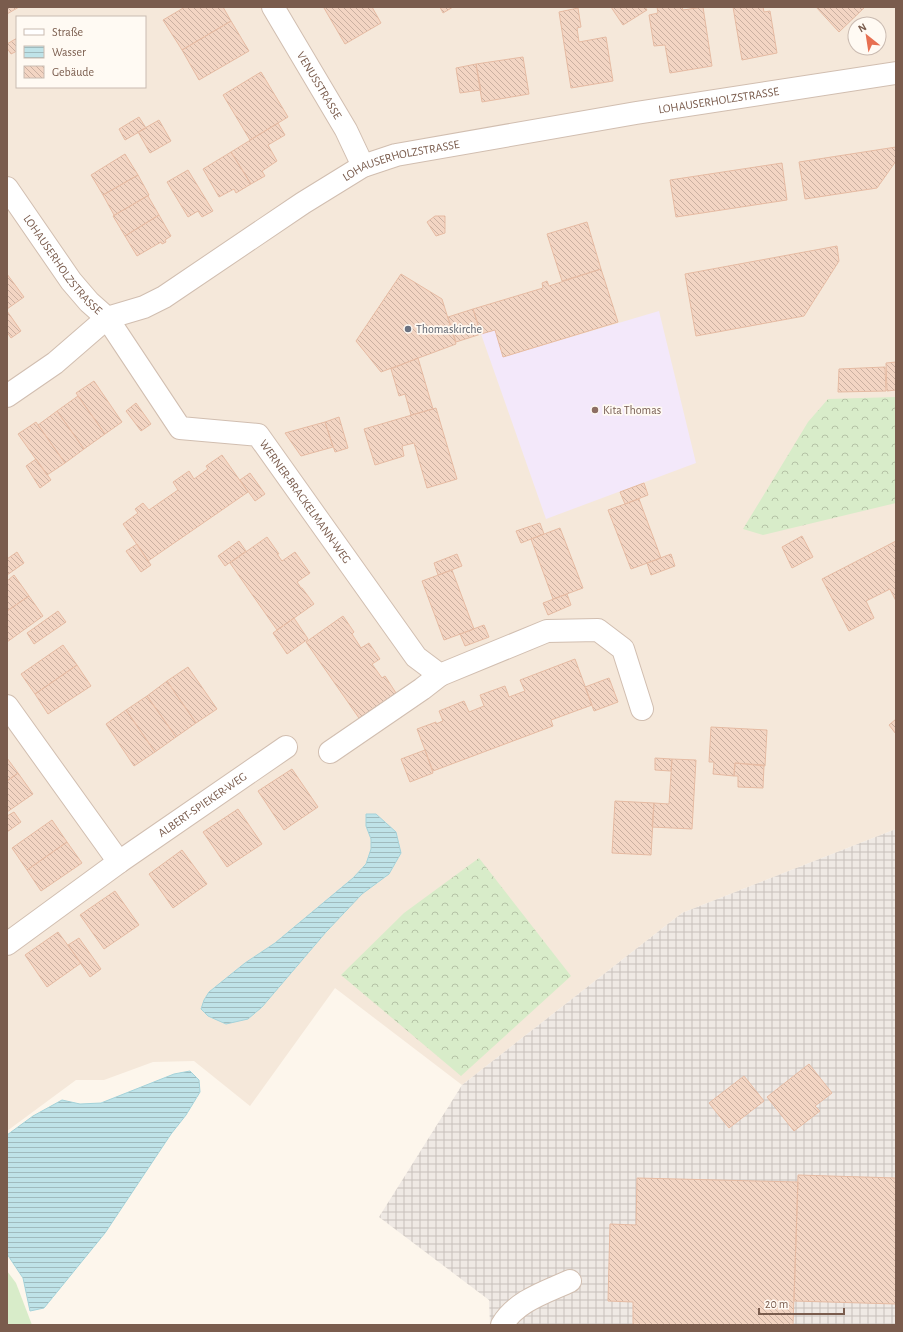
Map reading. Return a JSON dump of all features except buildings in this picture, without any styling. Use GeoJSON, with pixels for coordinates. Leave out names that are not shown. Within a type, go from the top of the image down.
{"type":"FeatureCollection","features":[{"type":"Feature","properties":{"kind":"street","name":"VENUSSTRASSE"},"geometry":{"type":"LineString","coordinates":[[273,7],[346,130],[363,166]]}},
{"type":"Feature","properties":{"kind":"street","name":"LOHAUSERHOLZSTRASSE"},"geometry":{"type":"LineString","coordinates":[[7,188],[71,281],[89,302],[107,318],[144,307],[164,297],[302,203],[363,166],[396,155],[636,114],[896,73]]}},
{"type":"Feature","properties":{"kind":"street"},"geometry":{"type":"LineString","coordinates":[[7,396],[55,363],[107,318]]}},
{"type":"Feature","properties":{"kind":"street","name":"WERNER-BRACKELMANN-WEG"},"geometry":{"type":"LineString","coordinates":[[107,318],[180,428],[258,435],[416,657],[440,675]]}},
{"type":"Feature","properties":{"kind":"street"},"geometry":{"type":"LineString","coordinates":[[330,752],[440,675],[547,631],[598,630],[623,648],[642,709]]}},
{"type":"Feature","properties":{"kind":"street"},"geometry":{"type":"LineString","coordinates":[[7,706],[119,862]]}},
{"type":"Feature","properties":{"kind":"street","name":"ALBERT-SPIEKER-WEG"},"geometry":{"type":"LineString","coordinates":[[7,944],[119,862],[286,747]]}},
{"type":"Feature","properties":{"kind":"street"},"geometry":{"type":"LineString","coordinates":[[502,1325],[508,1315],[528,1300],[570,1281]]}},
{"type":"Feature","properties":{"kind":"shaded area"},"geometry":{"type":"Polygon","coordinates":[[[7,7],[896,7],[896,829],[682,913],[462,1085],[335,988],[250,1106],[194,1061],[153,1062],[104,1080],[76,1080],[7,1131],[7,7]]]}},
{"type":"Feature","properties":{"kind":"shaded area","name":"Kita Thomas"},"geometry":{"type":"Polygon","coordinates":[[[659,311],[696,463],[546,519],[481,334],[495,330],[504,357],[659,311]]]}},
{"type":"Feature","properties":{"kind":"shaded area"},"geometry":{"type":"Polygon","coordinates":[[[896,829],[896,1325],[490,1325],[489,1300],[379,1217],[462,1085],[682,913],[896,829]]]}},
{"type":"Feature","properties":{"kind":"green space"},"geometry":{"type":"Polygon","coordinates":[[[896,397],[896,503],[763,535],[743,529],[808,422],[828,399],[896,397]]]}},
{"type":"Feature","properties":{"kind":"green space"},"geometry":{"type":"Polygon","coordinates":[[[479,858],[571,976],[461,1076],[341,975],[404,913],[479,858]]]}},
{"type":"Feature","properties":{"kind":"green space"},"geometry":{"type":"Polygon","coordinates":[[[7,1271],[16,1283],[32,1325],[7,1325],[7,1271]]]}},
{"type":"Feature","properties":{"kind":"water"},"geometry":{"type":"Polygon","coordinates":[[[366,814],[376,814],[396,832],[401,853],[389,874],[362,894],[326,932],[262,1007],[248,1019],[226,1024],[208,1016],[201,1009],[209,992],[245,963],[275,943],[353,878],[366,864],[371,849],[371,839],[366,826],[366,814]]]}},
{"type":"Feature","properties":{"kind":"water"},"geometry":{"type":"Polygon","coordinates":[[[190,1071],[199,1080],[200,1092],[186,1115],[171,1134],[105,1233],[44,1308],[30,1311],[23,1278],[7,1254],[7,1135],[33,1116],[62,1100],[80,1104],[101,1103],[174,1074],[190,1071]]]}},
{"type":"Feature","properties":{"kind":"place","name":"Thomaskirche"},"geometry":{"type":"Point","coordinates":[408,329]}},
{"type":"Feature","properties":{"kind":"place","name":"Kita Thomas"},"geometry":{"type":"Point","coordinates":[595,410]}}]}
